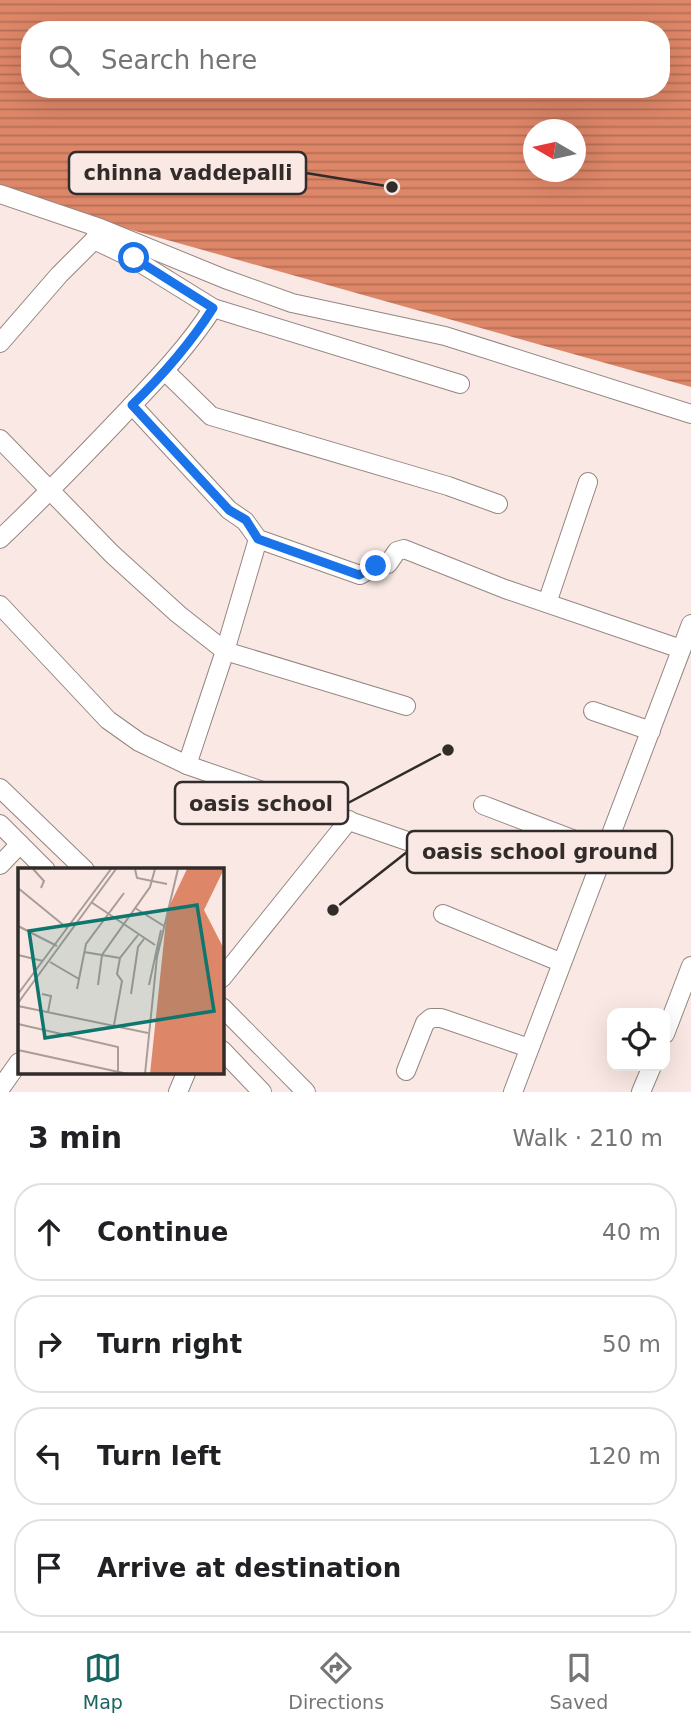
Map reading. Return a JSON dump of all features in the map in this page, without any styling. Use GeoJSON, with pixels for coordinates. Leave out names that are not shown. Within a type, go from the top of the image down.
{"type":"FeatureCollection","features":[{"type":"Feature","properties":{"kind":"street"},"geometry":{"type":"LineString","coordinates":[[0,194],[97,234],[292,303],[445,336],[691,414]]}},
{"type":"Feature","properties":{"kind":"street"},"geometry":{"type":"LineString","coordinates":[[97,234],[213,308],[460,384]]}},
{"type":"Feature","properties":{"kind":"street"},"geometry":{"type":"LineString","coordinates":[[0,343],[97,234]]}},
{"type":"Feature","properties":{"kind":"street"},"geometry":{"type":"LineString","coordinates":[[0,538],[50,492],[166,372],[195,337],[213,308]]}},
{"type":"Feature","properties":{"kind":"street"},"geometry":{"type":"LineString","coordinates":[[166,372],[211,416],[448,486],[498,504]]}},
{"type":"Feature","properties":{"kind":"street"},"geometry":{"type":"LineString","coordinates":[[132,405],[229,510],[246,520],[258,539],[359,575],[382,564],[388,564],[397,551],[404,549],[505,589],[681,649]]}},
{"type":"Feature","properties":{"kind":"street"},"geometry":{"type":"LineString","coordinates":[[0,439],[50,492],[169,605],[225,651],[406,706]]}},
{"type":"Feature","properties":{"kind":"street"},"geometry":{"type":"LineString","coordinates":[[547,603],[588,482]]}},
{"type":"Feature","properties":{"kind":"street"},"geometry":{"type":"LineString","coordinates":[[187,765],[258,539]]}},
{"type":"Feature","properties":{"kind":"street"},"geometry":{"type":"LineString","coordinates":[[0,605],[108,720],[139,742],[187,765],[413,844]]}},
{"type":"Feature","properties":{"kind":"street"},"geometry":{"type":"LineString","coordinates":[[513,1092],[691,624]]}},
{"type":"Feature","properties":{"kind":"street"},"geometry":{"type":"LineString","coordinates":[[593,711],[651,731]]}},
{"type":"Feature","properties":{"kind":"street"},"geometry":{"type":"LineString","coordinates":[[0,788],[83,868]]}},
{"type":"Feature","properties":{"kind":"street"},"geometry":{"type":"LineString","coordinates":[[483,806],[604,850]]}},
{"type":"Feature","properties":{"kind":"street"},"geometry":{"type":"LineString","coordinates":[[224,976],[349,820]]}},
{"type":"Feature","properties":{"kind":"street"},"geometry":{"type":"LineString","coordinates":[[0,824],[44,868]]}},
{"type":"Feature","properties":{"kind":"street"},"geometry":{"type":"LineString","coordinates":[[0,865],[20,844]]}},
{"type":"Feature","properties":{"kind":"street"},"geometry":{"type":"LineString","coordinates":[[443,914],[561,962]]}},
{"type":"Feature","properties":{"kind":"street"},"geometry":{"type":"LineString","coordinates":[[670,1021],[691,966]]}},
{"type":"Feature","properties":{"kind":"street"},"geometry":{"type":"LineString","coordinates":[[224,1009],[306,1092]]}},
{"type":"Feature","properties":{"kind":"street"},"geometry":{"type":"LineString","coordinates":[[406,1071],[425,1023],[431,1018],[441,1018],[529,1048]]}},
{"type":"Feature","properties":{"kind":"street"},"geometry":{"type":"LineString","coordinates":[[224,1052],[262,1092]]}},
{"type":"Feature","properties":{"kind":"street"},"geometry":{"type":"LineString","coordinates":[[0,1089],[18,1063]]}},
{"type":"Feature","properties":{"kind":"street"},"geometry":{"type":"LineString","coordinates":[[642,1092],[650,1071]]}},
{"type":"Feature","properties":{"kind":"street"},"geometry":{"type":"LineString","coordinates":[[178,1092],[186,1074]]}},
{"type":"Feature","properties":{"kind":"shaded area"},"geometry":{"type":"Polygon","coordinates":[[[0,0],[691,0],[691,387],[7,195],[0,190],[0,0]]]}},
{"type":"Feature","properties":{"kind":"place","name":"chinna vaddepalli"},"geometry":{"type":"Point","coordinates":[392,187]}},
{"type":"Feature","properties":{"kind":"place","name":"oasis school"},"geometry":{"type":"Point","coordinates":[448,750]}},
{"type":"Feature","properties":{"kind":"place","name":"oasis school ground"},"geometry":{"type":"Point","coordinates":[333,910]}},
{"type":"Feature","properties":{"kind":"route"},"geometry":{"type":"LineString","coordinates":[[134,258],[213,308],[195,337],[166,372],[132,405],[229,510],[246,520],[258,539],[359,575],[376,566]]}}]}
